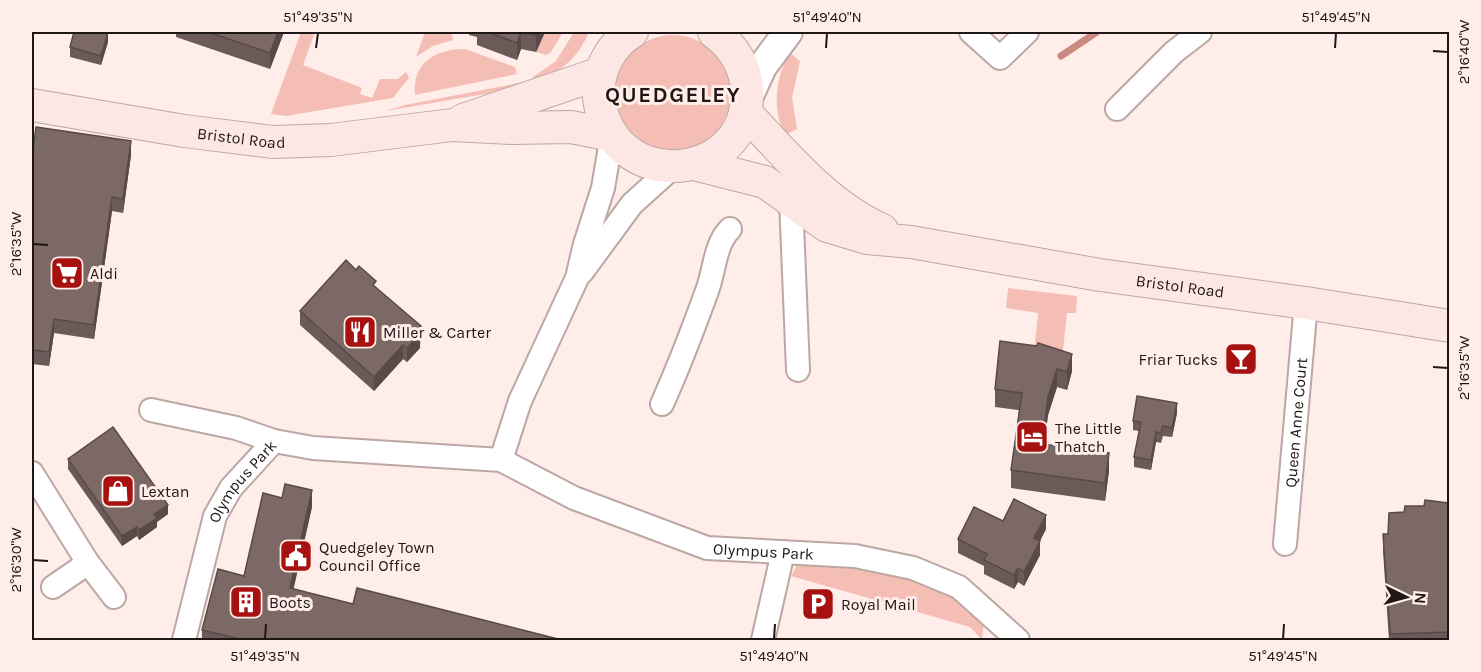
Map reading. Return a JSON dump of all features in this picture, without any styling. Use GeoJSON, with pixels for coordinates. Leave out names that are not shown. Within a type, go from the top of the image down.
{"type":"FeatureCollection","features":[{"type":"Feature","properties":{"kind":"main road"},"geometry":{"type":"LineString","coordinates":[[612,135],[601,112],[598,93],[605,53],[632,32]]}},
{"type":"Feature","properties":{"kind":"main road"},"geometry":{"type":"LineString","coordinates":[[683,166],[714,155],[726,145],[745,107],[746,83],[741,64],[734,51],[714,32]]}},
{"type":"Feature","properties":{"kind":"main road","name":"Bristol Road"},"geometry":{"type":"LineString","coordinates":[[452,125],[605,53]]}},
{"type":"Feature","properties":{"kind":"main road","name":"Bristol Road"},"geometry":{"type":"LineString","coordinates":[[32,105],[184,131],[273,142],[340,139],[452,125],[512,128],[570,127],[612,135],[620,146],[639,160],[765,182],[836,230],[867,238],[911,242],[1100,275],[1306,303],[1449,326]]}},
{"type":"Feature","properties":{"kind":"main road","name":"Bristol Road"},"geometry":{"type":"LineString","coordinates":[[745,107],[786,155],[848,212],[911,242]]}},
{"type":"Feature","properties":{"kind":"street"},"geometry":{"type":"LineString","coordinates":[[745,107],[762,67],[788,32]]}},
{"type":"Feature","properties":{"kind":"street"},"geometry":{"type":"LineString","coordinates":[[971,32],[1000,58],[1027,32]]}},
{"type":"Feature","properties":{"kind":"street"},"geometry":{"type":"LineString","coordinates":[[1117,110],[1174,52],[1200,32]]}},
{"type":"Feature","properties":{"kind":"street"},"geometry":{"type":"LineString","coordinates":[[578,278],[585,244],[603,188],[612,135]]}},
{"type":"Feature","properties":{"kind":"street"},"geometry":{"type":"LineString","coordinates":[[501,460],[520,401],[578,278],[632,204],[683,166]]}},
{"type":"Feature","properties":{"kind":"street"},"geometry":{"type":"LineString","coordinates":[[791,200],[798,370]]}},
{"type":"Feature","properties":{"kind":"street"},"geometry":{"type":"LineString","coordinates":[[662,404],[689,342],[710,282],[722,238],[730,229]]}},
{"type":"Feature","properties":{"kind":"street","name":"Queen Anne Court"},"geometry":{"type":"LineString","coordinates":[[1285,543],[1306,303]]}},
{"type":"Feature","properties":{"kind":"street"},"geometry":{"type":"LineString","coordinates":[[151,410],[236,428],[274,441]]}},
{"type":"Feature","properties":{"kind":"street","name":"Olympus Park"},"geometry":{"type":"LineString","coordinates":[[184,640],[215,516],[231,488],[274,441],[313,448],[501,460],[574,498],[707,548],[855,556],[913,568],[959,586],[1018,640]]}},
{"type":"Feature","properties":{"kind":"street"},"geometry":{"type":"LineString","coordinates":[[32,473],[88,563],[114,597]]}},
{"type":"Feature","properties":{"kind":"street"},"geometry":{"type":"LineString","coordinates":[[763,640],[783,552]]}},
{"type":"Feature","properties":{"kind":"street"},"geometry":{"type":"LineString","coordinates":[[53,587],[88,563]]}},
{"type":"Feature","properties":{"kind":"shaded area"},"geometry":{"type":"Polygon","coordinates":[[[301,32],[315,32],[303,65],[362,88],[360,94],[372,98],[380,79],[398,79],[406,72],[409,78],[393,98],[286,116],[271,114],[301,32]]]}},
{"type":"Feature","properties":{"kind":"shaded area"},"geometry":{"type":"Polygon","coordinates":[[[425,32],[446,32],[452,35],[453,40],[433,46],[416,57],[425,32]]]}},
{"type":"Feature","properties":{"kind":"shaded area"},"geometry":{"type":"Polygon","coordinates":[[[544,32],[563,32],[551,52],[546,55],[536,52],[544,32]]]}},
{"type":"Feature","properties":{"kind":"shaded area"},"geometry":{"type":"Polygon","coordinates":[[[574,32],[589,32],[579,50],[567,64],[534,85],[533,77],[556,61],[574,32]]]}},
{"type":"Feature","properties":{"kind":"shaded area"},"geometry":{"type":"Polygon","coordinates":[[[673,35],[695,39],[714,52],[727,71],[731,93],[727,115],[714,134],[695,147],[673,151],[651,147],[632,134],[619,115],[615,93],[619,71],[632,52],[651,39],[673,35]]]}},
{"type":"Feature","properties":{"kind":"shaded area"},"geometry":{"type":"Polygon","coordinates":[[[465,49],[515,67],[517,74],[415,95],[417,74],[428,60],[444,52],[465,49]]]}},
{"type":"Feature","properties":{"kind":"shaded area"},"geometry":{"type":"Polygon","coordinates":[[[790,53],[800,61],[792,98],[797,129],[785,135],[778,115],[777,94],[781,72],[790,53]]]}},
{"type":"Feature","properties":{"kind":"shaded area"},"geometry":{"type":"Polygon","coordinates":[[[524,82],[526,87],[385,111],[405,105],[524,82]]]}},
{"type":"Feature","properties":{"kind":"shaded area"},"geometry":{"type":"Polygon","coordinates":[[[1008,288],[1077,296],[1076,313],[1067,313],[1062,359],[1033,364],[1038,313],[1006,308],[1008,288]]]}},
{"type":"Feature","properties":{"kind":"shaded area"},"geometry":{"type":"Polygon","coordinates":[[[798,563],[898,569],[964,601],[984,621],[982,640],[970,627],[791,576],[798,563]]]}},
{"type":"Feature","properties":{"kind":"building"},"geometry":{"type":"Polygon","coordinates":[[[74,32],[108,32],[101,56],[70,47],[74,32]]]}},
{"type":"Feature","properties":{"kind":"building"},"geometry":{"type":"Polygon","coordinates":[[[208,32],[278,32],[270,53],[208,32]]]}},
{"type":"Feature","properties":{"kind":"building"},"geometry":{"type":"Polygon","coordinates":[[[488,32],[521,32],[517,43],[488,32]]]}},
{"type":"Feature","properties":{"kind":"building","name":"Aldi"},"geometry":{"type":"Polygon","coordinates":[[[36,127],[131,141],[123,199],[112,197],[94,325],[54,319],[49,352],[32,350],[32,158],[36,127]]]}},
{"type":"Feature","properties":{"kind":"building","name":"Miller & Carter"},"geometry":{"type":"Polygon","coordinates":[[[346,260],[356,270],[359,266],[376,281],[373,285],[421,326],[416,331],[420,334],[407,348],[403,345],[374,377],[300,311],[346,260]]]}},
{"type":"Feature","properties":{"kind":"building","name":"The Little Thatch"},"geometry":{"type":"Polygon","coordinates":[[[1000,341],[1037,346],[1038,343],[1072,354],[1067,372],[1057,369],[1048,397],[1042,444],[1109,453],[1105,483],[1011,470],[1022,393],[995,389],[1000,341]]]}},
{"type":"Feature","properties":{"kind":"building"},"geometry":{"type":"Polygon","coordinates":[[[1137,396],[1177,403],[1172,428],[1163,426],[1161,433],[1156,432],[1151,460],[1134,457],[1141,422],[1133,421],[1137,396]]]}},
{"type":"Feature","properties":{"kind":"building"},"geometry":{"type":"Polygon","coordinates":[[[113,427],[168,505],[154,514],[157,518],[139,530],[137,527],[122,536],[68,459],[113,427]]]}},
{"type":"Feature","properties":{"kind":"building"},"geometry":{"type":"Polygon","coordinates":[[[285,484],[312,490],[290,588],[353,604],[357,588],[562,640],[244,640],[202,630],[218,569],[244,576],[263,493],[282,498],[285,484]]]}},
{"type":"Feature","properties":{"kind":"building"},"geometry":{"type":"Polygon","coordinates":[[[1014,499],[1046,515],[1034,538],[1040,541],[1024,572],[1018,568],[1014,575],[984,560],[987,554],[958,539],[974,507],[1003,521],[1014,499]]]}},
{"type":"Feature","properties":{"kind":"building"},"geometry":{"type":"Polygon","coordinates":[[[1425,500],[1448,503],[1449,632],[1390,634],[1383,534],[1388,534],[1389,513],[1404,512],[1405,506],[1424,506],[1425,500]]]}},
{"type":"Feature","properties":{"kind":"waterway"},"geometry":{"type":"LineString","coordinates":[[1061,56],[1097,32]]}},
{"type":"Feature","properties":{"kind":"place","name":"Aldi"},"geometry":{"type":"Point","coordinates":[67,273]}},
{"type":"Feature","properties":{"kind":"place","name":"Miller & Carter"},"geometry":{"type":"Point","coordinates":[360,332]}},
{"type":"Feature","properties":{"kind":"place","name":"Friar Tucks"},"geometry":{"type":"Point","coordinates":[1241,359]}},
{"type":"Feature","properties":{"kind":"place","name":"The Little Thatch"},"geometry":{"type":"Point","coordinates":[1032,437]}},
{"type":"Feature","properties":{"kind":"place","name":"Lextan"},"geometry":{"type":"Point","coordinates":[118,491]}},
{"type":"Feature","properties":{"kind":"place","name":"Quedgeley Town Council Office"},"geometry":{"type":"Point","coordinates":[296,556]}},
{"type":"Feature","properties":{"kind":"place","name":"Boots"},"geometry":{"type":"Point","coordinates":[246,602]}},
{"type":"Feature","properties":{"kind":"place","name":"Royal Mail"},"geometry":{"type":"Point","coordinates":[818,604]}},
{"type":"Feature","properties":{"kind":"district","name":"QUEDGELEY"},"geometry":{"type":"Point","coordinates":[673,94]}}]}
